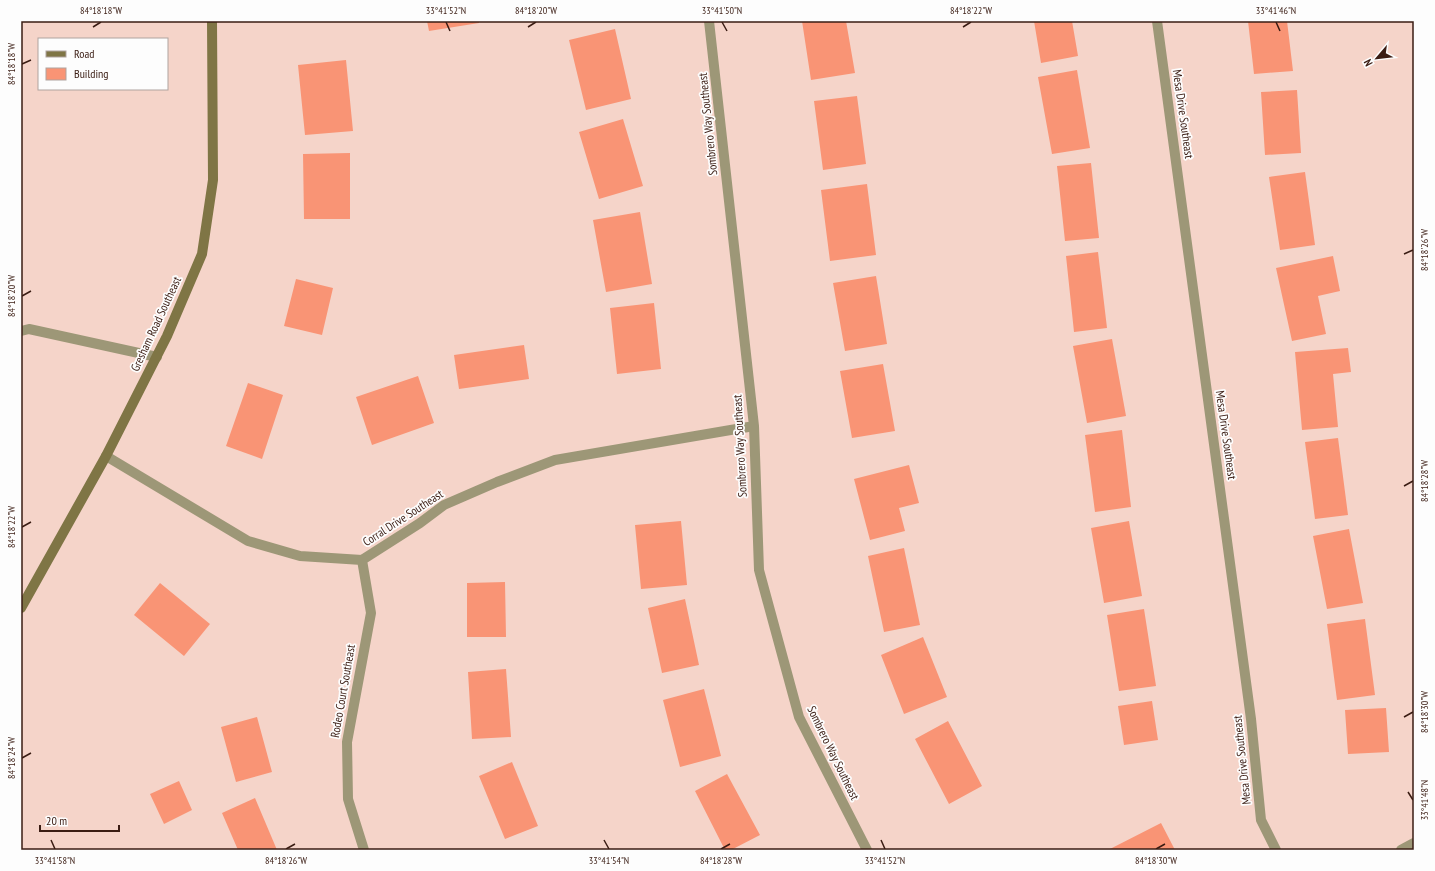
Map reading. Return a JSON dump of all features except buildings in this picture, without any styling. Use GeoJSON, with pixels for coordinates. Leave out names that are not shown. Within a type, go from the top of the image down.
{"type":"FeatureCollection","features":[{"type":"Feature","properties":{"kind":"street","name":"Gresham Road Southeast"},"geometry":{"type":"LineString","coordinates":[[21,608],[106,456],[157,357],[202,254],[213,180],[212,21]]}},
{"type":"Feature","properties":{"kind":"street","name":"Sombrero Way Southeast"},"geometry":{"type":"LineString","coordinates":[[710,21],[754,426],[759,570],[799,717],[867,850]]}},
{"type":"Feature","properties":{"kind":"street","name":"Mesa Drive Southeast"},"geometry":{"type":"LineString","coordinates":[[1157,21],[1251,719],[1261,820],[1276,850]]}},
{"type":"Feature","properties":{"kind":"street"},"geometry":{"type":"LineString","coordinates":[[21,331],[28,329],[157,357]]}},
{"type":"Feature","properties":{"kind":"street","name":"Corral Drive Southeast"},"geometry":{"type":"LineString","coordinates":[[106,456],[248,541],[300,556],[362,560],[420,523],[444,505],[497,482],[555,460],[754,426]]}},
{"type":"Feature","properties":{"kind":"street","name":"Rodeo Court Southeast"},"geometry":{"type":"LineString","coordinates":[[362,560],[371,613],[347,742],[348,799],[364,850]]}},
{"type":"Feature","properties":{"kind":"street"},"geometry":{"type":"LineString","coordinates":[[1401,850],[1414,843]]}}]}
